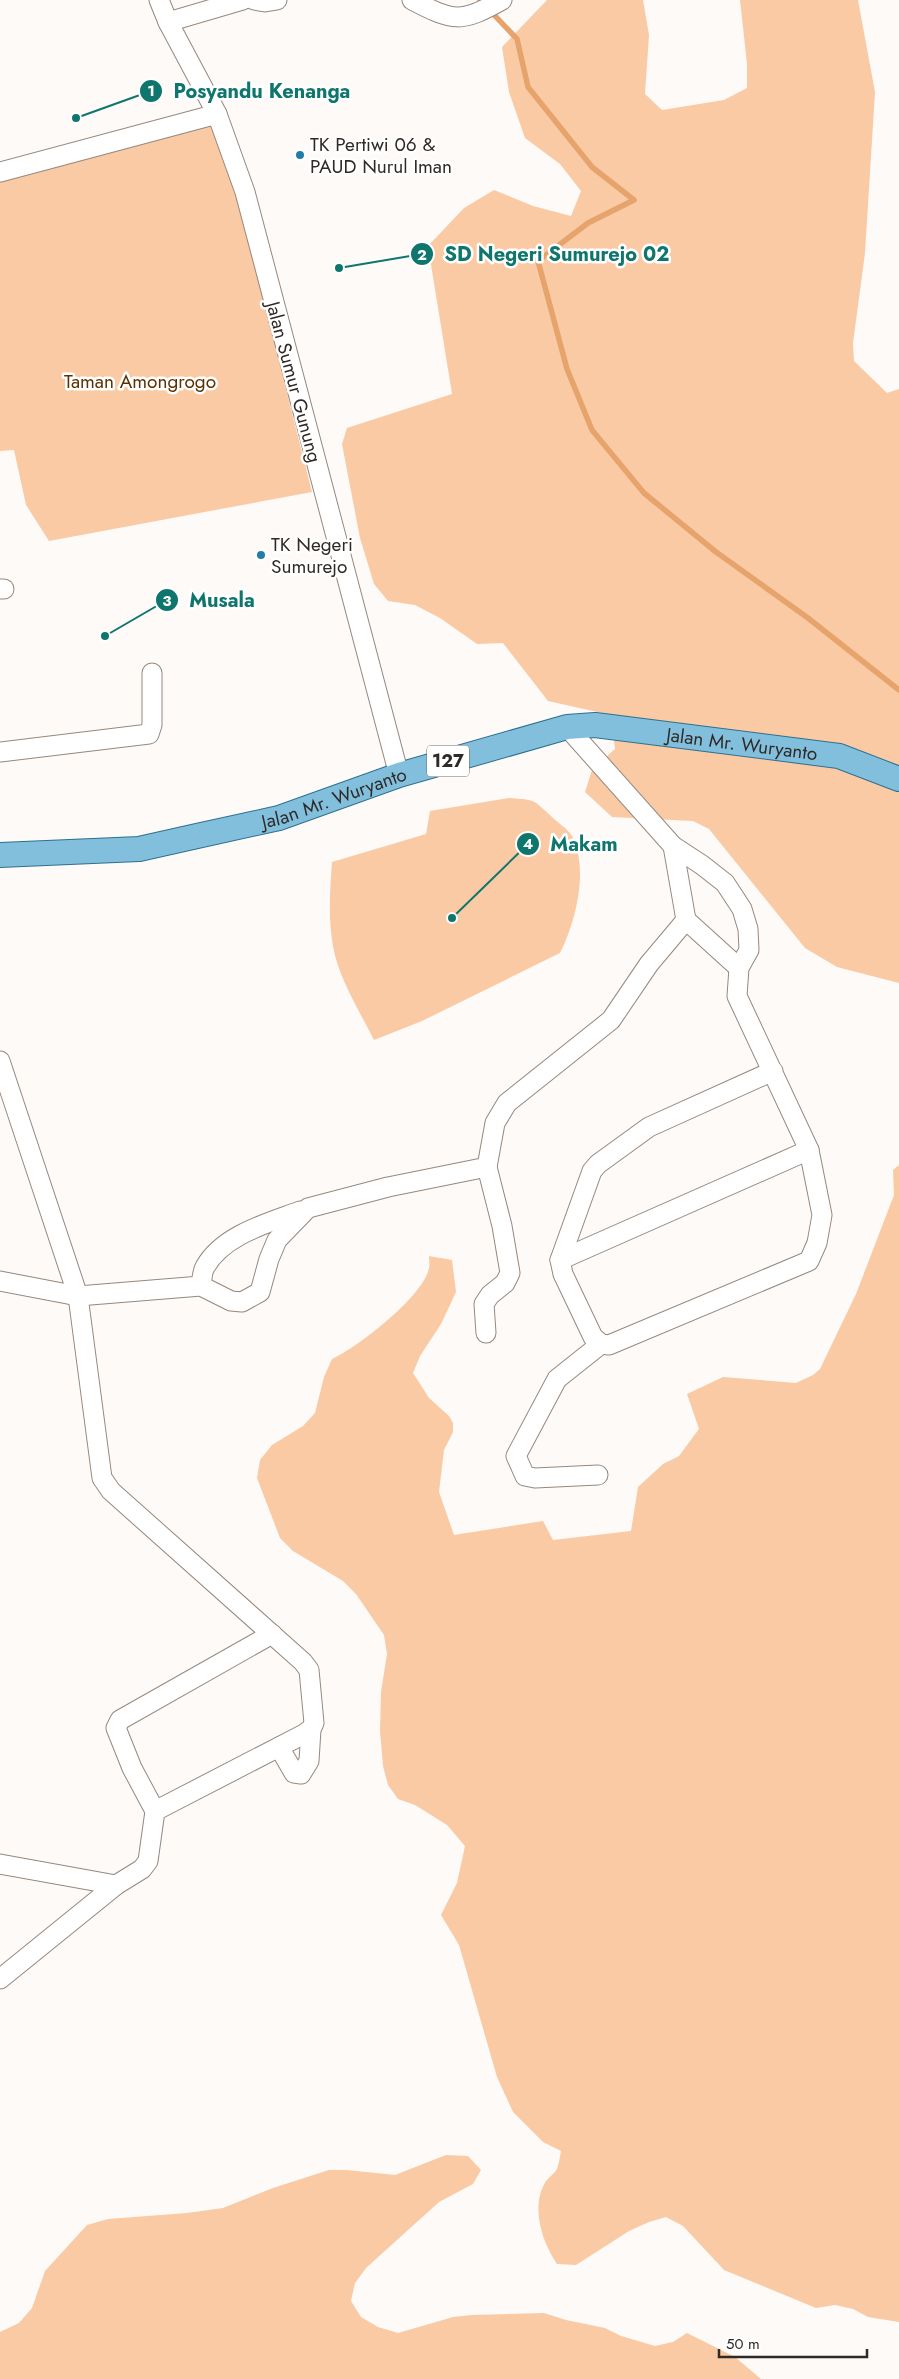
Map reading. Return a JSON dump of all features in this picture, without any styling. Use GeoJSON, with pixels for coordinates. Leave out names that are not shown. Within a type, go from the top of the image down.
{"type":"FeatureCollection","features":[{"type":"Feature","properties":{"kind":"main road","name":"Jalan Mr. Wuryanto"},"geometry":{"type":"LineString","coordinates":[[0,855],[139,849],[279,818],[398,775],[567,727],[595,725],[839,756],[899,778]]}},
{"type":"Feature","properties":{"kind":"street","name":"Jalan Sumur Gunung"},"geometry":{"type":"LineString","coordinates":[[159,0],[168,22],[216,114],[245,192],[398,775]]}},
{"type":"Feature","properties":{"kind":"street"},"geometry":{"type":"LineString","coordinates":[[168,22],[243,0]]}},
{"type":"Feature","properties":{"kind":"street"},"geometry":{"type":"LineString","coordinates":[[254,0],[265,2],[277,0]]}},
{"type":"Feature","properties":{"kind":"street"},"geometry":{"type":"LineString","coordinates":[[412,0],[442,15],[457,18],[472,15],[501,1]]}},
{"type":"Feature","properties":{"kind":"street"},"geometry":{"type":"LineString","coordinates":[[0,172],[216,114]]}},
{"type":"Feature","properties":{"kind":"street"},"geometry":{"type":"LineString","coordinates":[[0,752],[149,734],[152,725],[152,673]]}},
{"type":"Feature","properties":{"kind":"street"},"geometry":{"type":"LineString","coordinates":[[567,727],[673,846],[725,883],[742,909],[748,929],[749,950],[739,968],[737,996],[773,1071],[809,1150],[822,1215],[817,1243],[809,1262],[609,1345],[601,1344],[593,1337],[563,1274],[560,1260],[592,1171],[598,1164],[649,1127],[773,1071]]}},
{"type":"Feature","properties":{"kind":"street"},"geometry":{"type":"LineString","coordinates":[[673,846],[686,920],[739,968]]}},
{"type":"Feature","properties":{"kind":"street"},"geometry":{"type":"LineString","coordinates":[[486,1333],[484,1304],[490,1295],[505,1283],[510,1273],[502,1226],[486,1167],[495,1123],[507,1103],[611,1020],[649,964],[686,920]]}},
{"type":"Feature","properties":{"kind":"street"},"geometry":{"type":"LineString","coordinates":[[0,1061],[78,1296],[102,1478],[111,1491],[303,1662],[309,1670],[314,1723],[311,1729],[309,1761],[300,1774],[294,1773],[279,1747]]}},
{"type":"Feature","properties":{"kind":"street"},"geometry":{"type":"LineString","coordinates":[[560,1260],[809,1150]]}},
{"type":"Feature","properties":{"kind":"street"},"geometry":{"type":"LineString","coordinates":[[201,1286],[204,1268],[220,1250],[235,1238],[308,1208],[388,1187],[486,1167]]}},
{"type":"Feature","properties":{"kind":"street"},"geometry":{"type":"LineString","coordinates":[[0,1280],[78,1296],[201,1286],[231,1301],[242,1302],[260,1292],[277,1240],[308,1208]]}},
{"type":"Feature","properties":{"kind":"street"},"geometry":{"type":"LineString","coordinates":[[598,1475],[535,1478],[525,1476],[516,1456],[557,1379],[601,1344]]}},
{"type":"Feature","properties":{"kind":"street"},"geometry":{"type":"LineString","coordinates":[[0,1979],[116,1885],[135,1875],[148,1861],[155,1811],[132,1768],[116,1728],[120,1720],[272,1634]]}},
{"type":"Feature","properties":{"kind":"street"},"geometry":{"type":"LineString","coordinates":[[155,1811],[311,1729]]}},
{"type":"Feature","properties":{"kind":"street"},"geometry":{"type":"LineString","coordinates":[[0,1864],[116,1885]]}},
{"type":"Feature","properties":{"kind":"green space"},"geometry":{"type":"Polygon","coordinates":[[[547,0],[643,0],[649,35],[645,94],[662,110],[724,100],[747,88],[747,64],[740,0],[858,0],[875,92],[865,253],[853,343],[854,361],[887,393],[899,389],[899,983],[837,967],[805,948],[709,829],[693,821],[612,817],[585,792],[592,770],[615,749],[611,715],[548,701],[503,643],[477,644],[440,618],[415,605],[388,601],[374,584],[360,538],[342,444],[347,428],[452,394],[428,246],[464,208],[494,190],[533,206],[571,216],[581,191],[560,164],[525,138],[509,92],[502,47],[547,0]]]}},
{"type":"Feature","properties":{"kind":"green space","name":"Taman Amongrogo"},"geometry":{"type":"Polygon","coordinates":[[[211,124],[231,172],[312,492],[49,541],[26,505],[14,450],[0,451],[0,176],[211,124]]]}},
{"type":"Feature","properties":{"kind":"green space"},"geometry":{"type":"Polygon","coordinates":[[[509,798],[530,800],[537,804],[570,833],[577,849],[580,864],[578,895],[571,926],[560,953],[422,1021],[374,1040],[350,994],[333,946],[330,914],[332,862],[426,834],[430,811],[509,798]]]}},
{"type":"Feature","properties":{"kind":"green space"},"geometry":{"type":"Polygon","coordinates":[[[899,1165],[899,2322],[868,2317],[853,2309],[835,2305],[816,2308],[724,2270],[683,2226],[666,2217],[629,2231],[576,2265],[557,2264],[543,2235],[538,2212],[541,2191],[546,2181],[557,2169],[561,2151],[543,2142],[513,2112],[497,2077],[459,1945],[441,1915],[457,1883],[465,1846],[447,1825],[415,1805],[398,1799],[388,1785],[383,1766],[380,1731],[381,1692],[387,1654],[384,1635],[356,1594],[343,1581],[293,1551],[280,1538],[257,1478],[260,1460],[272,1445],[303,1426],[315,1413],[324,1377],[332,1359],[372,1333],[403,1306],[424,1279],[429,1268],[429,1256],[452,1260],[456,1292],[441,1324],[420,1356],[413,1373],[429,1398],[449,1416],[453,1423],[453,1432],[444,1450],[439,1492],[454,1535],[543,1521],[553,1540],[631,1531],[638,1487],[663,1464],[679,1456],[699,1429],[687,1394],[723,1377],[796,1383],[813,1375],[820,1369],[856,1294],[894,1195],[893,1170],[899,1165]]]}},
{"type":"Feature","properties":{"kind":"green space"},"geometry":{"type":"Polygon","coordinates":[[[446,2155],[468,2156],[481,2170],[473,2184],[439,2202],[366,2268],[355,2283],[351,2301],[361,2317],[378,2327],[398,2333],[453,2317],[544,2313],[566,2320],[605,2328],[621,2336],[655,2346],[673,2342],[687,2333],[735,2357],[761,2379],[0,2379],[0,2332],[19,2323],[32,2308],[45,2271],[87,2225],[108,2219],[187,2213],[223,2208],[273,2188],[329,2170],[395,2175],[446,2155]]]}},
{"type":"Feature","properties":{"kind":"waterway"},"geometry":{"type":"LineString","coordinates":[[480,0],[517,39],[528,87],[592,167],[634,200],[588,223],[538,261],[567,369],[592,430],[644,493],[716,552],[808,618],[899,690]]}},
{"type":"Feature","properties":{"kind":"place","name":"Posyandu Kenanga"},"geometry":{"type":"Point","coordinates":[76,118]}},
{"type":"Feature","properties":{"kind":"place","name":"TK Pertiwi 06 & PAUD Nurul Iman"},"geometry":{"type":"Point","coordinates":[300,155]}},
{"type":"Feature","properties":{"kind":"place","name":"SD Negeri Sumurejo 02"},"geometry":{"type":"Point","coordinates":[339,268]}},
{"type":"Feature","properties":{"kind":"place","name":"TK Negeri Sumurejo"},"geometry":{"type":"Point","coordinates":[261,555]}},
{"type":"Feature","properties":{"kind":"place","name":"Musala"},"geometry":{"type":"Point","coordinates":[105,636]}},
{"type":"Feature","properties":{"kind":"place","name":"Makam"},"geometry":{"type":"Point","coordinates":[452,918]}}]}
